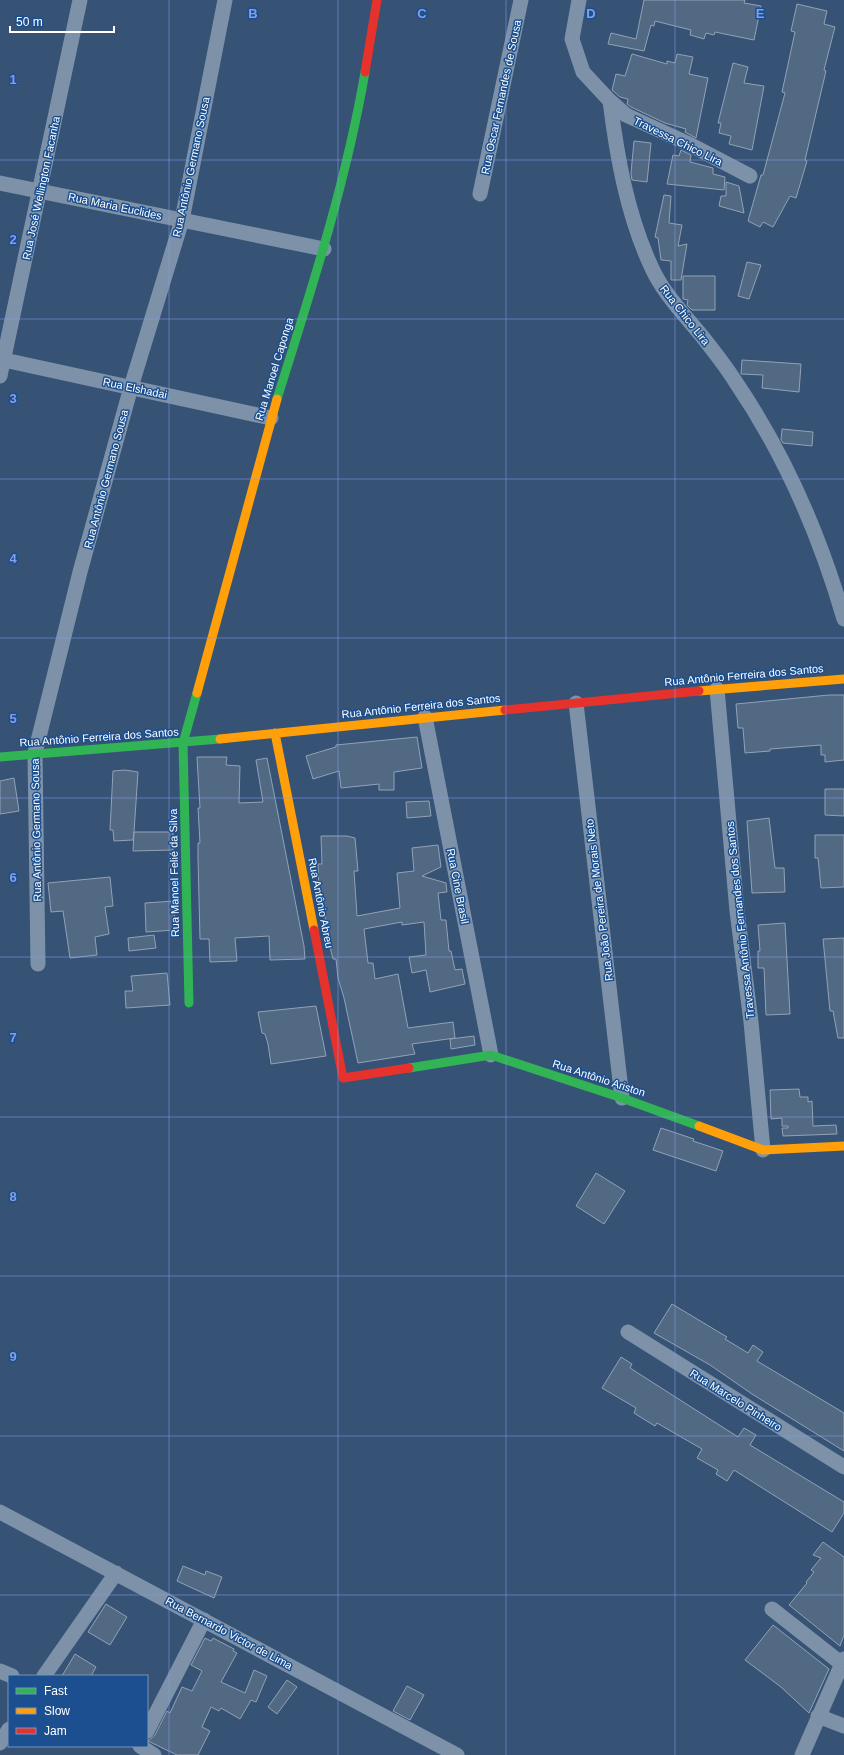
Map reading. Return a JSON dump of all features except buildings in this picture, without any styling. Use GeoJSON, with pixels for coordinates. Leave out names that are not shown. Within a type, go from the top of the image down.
{"type":"FeatureCollection","features":[{"type":"Feature","properties":{"kind":"street","name":"Rua José Wellington Facanha"},"geometry":{"type":"LineString","coordinates":[[0,376],[2,359],[41,191],[80,0]]}},
{"type":"Feature","properties":{"kind":"street","name":"Rua Antônio Germano Sousa"},"geometry":{"type":"LineString","coordinates":[[38,964],[35,753],[80,572],[131,387],[182,220],[226,0]]}},
{"type":"Feature","properties":{"kind":"street","name":"Rua Manoel Caponga"},"geometry":{"type":"LineString","coordinates":[[183,743],[271,418],[324,249],[358,111],[377,0]]}},
{"type":"Feature","properties":{"kind":"street","name":"Rua Oscar Fernandes de Sousa"},"geometry":{"type":"LineString","coordinates":[[480,194],[521,0]]}},
{"type":"Feature","properties":{"kind":"street"},"geometry":{"type":"LineString","coordinates":[[579,0],[572,39],[583,72],[610,101]]}},
{"type":"Feature","properties":{"kind":"street","name":"Travessa Chico Lira"},"geometry":{"type":"LineString","coordinates":[[610,101],[626,115],[687,143],[750,176]]}},
{"type":"Feature","properties":{"kind":"street","name":"Rua Chico Lira"},"geometry":{"type":"LineString","coordinates":[[610,101],[624,185],[635,225],[650,266],[666,293],[735,380],[786,470],[809,518],[844,619]]}},
{"type":"Feature","properties":{"kind":"street","name":"Rua Maria Euclides"},"geometry":{"type":"LineString","coordinates":[[0,183],[324,249]]}},
{"type":"Feature","properties":{"kind":"street","name":"Rua Elshadai"},"geometry":{"type":"LineString","coordinates":[[2,359],[271,418]]}},
{"type":"Feature","properties":{"kind":"street","name":"Rua Antônio Ferreira dos Santos"},"geometry":{"type":"LineString","coordinates":[[0,756],[183,743],[425,717],[717,689],[844,679]]}},
{"type":"Feature","properties":{"kind":"street","name":"Travessa Antônio Fernandes dos Santos"},"geometry":{"type":"LineString","coordinates":[[717,689],[737,911],[751,1022],[764,1150]]}},
{"type":"Feature","properties":{"kind":"street","name":"Rua João Pereira de Morais Neto"},"geometry":{"type":"LineString","coordinates":[[576,703],[622,1098]]}},
{"type":"Feature","properties":{"kind":"street","name":"Rua Cine Brasil"},"geometry":{"type":"LineString","coordinates":[[425,717],[491,1055]]}},
{"type":"Feature","properties":{"kind":"street","name":"Rua Antônio Abreu"},"geometry":{"type":"LineString","coordinates":[[275,733],[343,1078]]}},
{"type":"Feature","properties":{"kind":"street","name":"Rua Manoel Felié da Silva"},"geometry":{"type":"LineString","coordinates":[[183,743],[188,1003]]}},
{"type":"Feature","properties":{"kind":"street","name":"Rua Antônio Ariston"},"geometry":{"type":"LineString","coordinates":[[343,1078],[491,1055],[622,1098],[764,1150],[844,1146]]}},
{"type":"Feature","properties":{"kind":"street","name":"Rua Marcelo Pinheiro"},"geometry":{"type":"LineString","coordinates":[[628,1332],[844,1467]]}},
{"type":"Feature","properties":{"kind":"street","name":"Rua Bernardo Victor de Lima"},"geometry":{"type":"LineString","coordinates":[[0,1512],[457,1755]]}},
{"type":"Feature","properties":{"kind":"street"},"geometry":{"type":"LineString","coordinates":[[45,1675],[116,1573]]}},
{"type":"Feature","properties":{"kind":"street"},"geometry":{"type":"LineString","coordinates":[[772,1609],[843,1661],[802,1755]]}},
{"type":"Feature","properties":{"kind":"street"},"geometry":{"type":"LineString","coordinates":[[148,1729],[204,1620]]}},
{"type":"Feature","properties":{"kind":"street"},"geometry":{"type":"LineString","coordinates":[[0,1671],[10,1675]]}},
{"type":"Feature","properties":{"kind":"street"},"geometry":{"type":"LineString","coordinates":[[818,1716],[844,1726]]}},
{"type":"Feature","properties":{"kind":"street"},"geometry":{"type":"LineString","coordinates":[[0,1743],[8,1731]]}},
{"type":"Feature","properties":{"kind":"street"},"geometry":{"type":"LineString","coordinates":[[142,1747],[154,1755]]}},
{"type":"Feature","properties":{"kind":"traffic: fast"},"geometry":{"type":"LineString","coordinates":[[277,399],[327,237],[348,155],[365,72]]}},
{"type":"Feature","properties":{"kind":"traffic: fast"},"geometry":{"type":"LineString","coordinates":[[189,1003],[183,743],[197,693]]}},
{"type":"Feature","properties":{"kind":"traffic: fast"},"geometry":{"type":"LineString","coordinates":[[0,757],[220,739]]}},
{"type":"Feature","properties":{"kind":"traffic: fast"},"geometry":{"type":"LineString","coordinates":[[409,1068],[491,1055],[622,1098],[699,1126]]}},
{"type":"Feature","properties":{"kind":"traffic: slow"},"geometry":{"type":"LineString","coordinates":[[197,693],[277,399]]}},
{"type":"Feature","properties":{"kind":"traffic: slow"},"geometry":{"type":"LineString","coordinates":[[699,691],[844,679]]}},
{"type":"Feature","properties":{"kind":"traffic: slow"},"geometry":{"type":"LineString","coordinates":[[220,739],[505,710]]}},
{"type":"Feature","properties":{"kind":"traffic: slow"},"geometry":{"type":"LineString","coordinates":[[275,733],[314,930]]}},
{"type":"Feature","properties":{"kind":"traffic: slow"},"geometry":{"type":"LineString","coordinates":[[699,1126],[763,1150],[844,1146]]}},
{"type":"Feature","properties":{"kind":"traffic: jam"},"geometry":{"type":"LineString","coordinates":[[365,72],[377,0]]}},
{"type":"Feature","properties":{"kind":"traffic: jam"},"geometry":{"type":"LineString","coordinates":[[505,710],[699,691]]}},
{"type":"Feature","properties":{"kind":"traffic: jam"},"geometry":{"type":"LineString","coordinates":[[314,930],[343,1078],[409,1068]]}}]}
